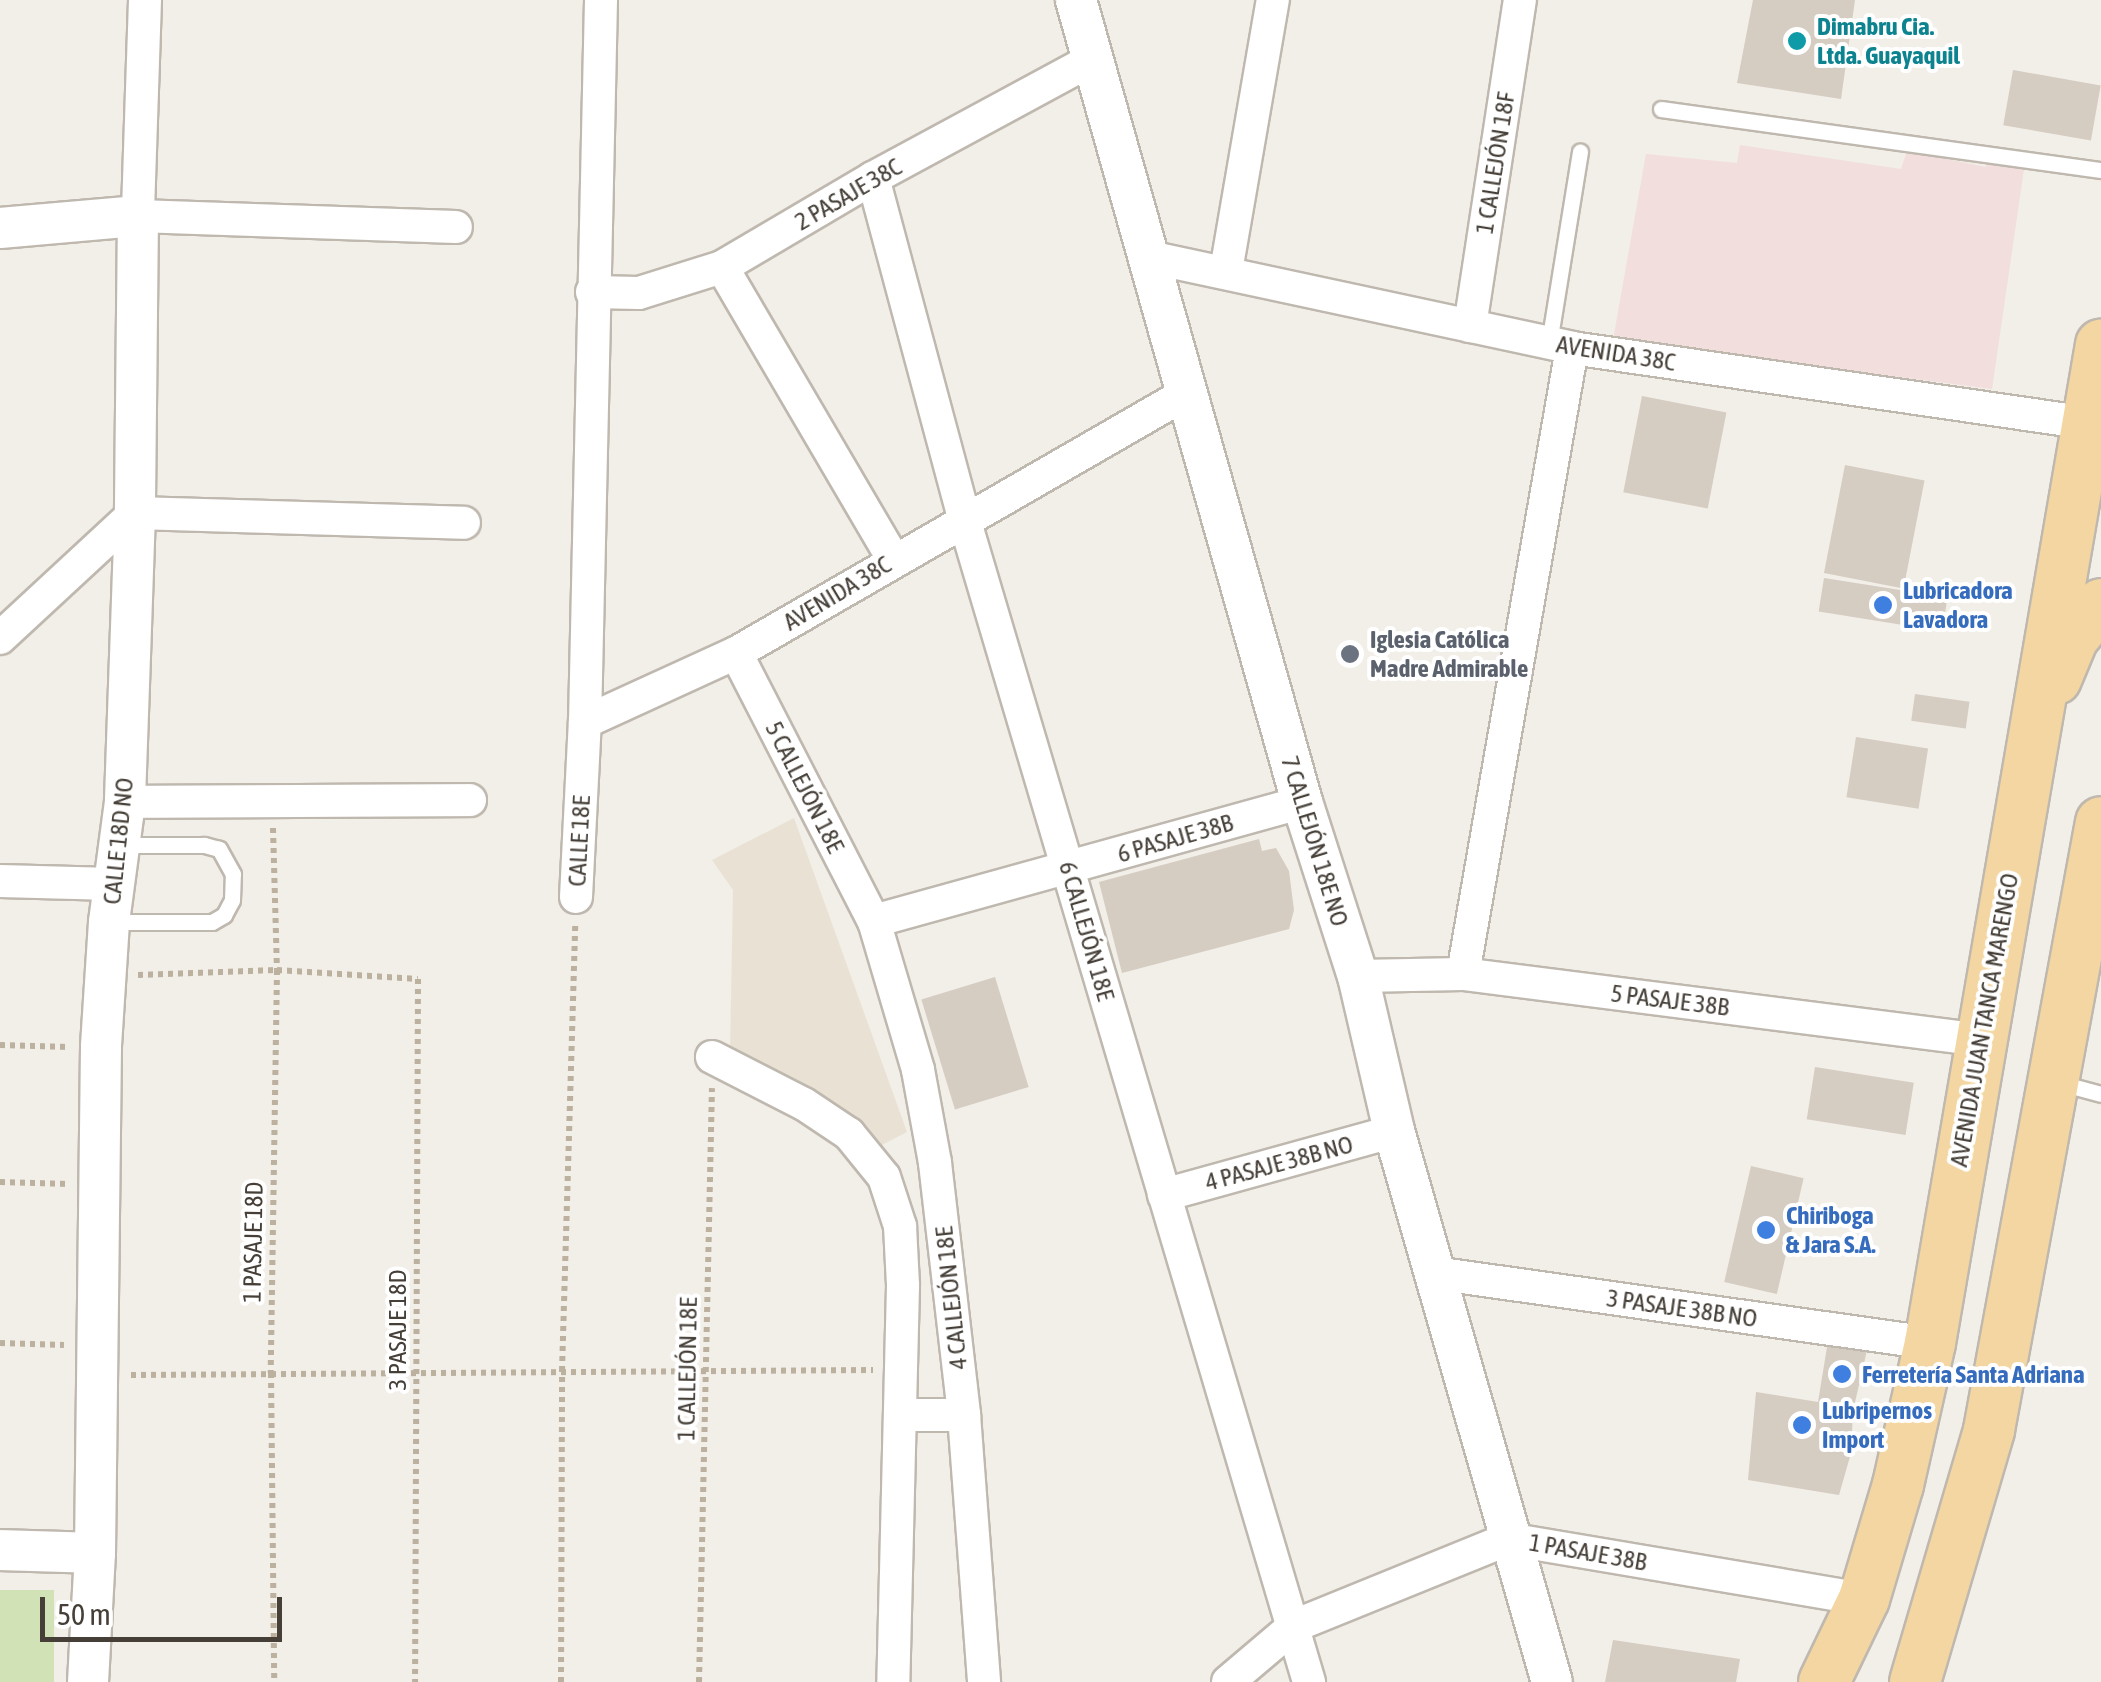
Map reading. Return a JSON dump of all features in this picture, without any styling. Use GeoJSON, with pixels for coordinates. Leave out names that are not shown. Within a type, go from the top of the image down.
{"type":"FeatureCollection","features":[{"type":"Feature","properties":{"kind":"main road","name":"AVENIDA JUAN TANCA MARENGO"},"geometry":{"type":"LineString","coordinates":[[1824,1682],[1864,1599],[1898,1485],[1930,1343],[2101,346]]}},
{"type":"Feature","properties":{"kind":"main road"},"geometry":{"type":"LineString","coordinates":[[2028,754],[2072,638],[2101,604]]}},
{"type":"Feature","properties":{"kind":"main road"},"geometry":{"type":"LineString","coordinates":[[1915,1682],[1990,1430],[2079,1088],[2101,822]]}},
{"type":"Feature","properties":{"kind":"street","name":"CALLE 18D NO"},"geometry":{"type":"LineString","coordinates":[[88,1682],[95,1553],[101,1048],[104,976],[125,802],[145,0]]}},
{"type":"Feature","properties":{"kind":"street","name":"CALLE 18E"},"geometry":{"type":"LineString","coordinates":[[576,897],[585,722],[601,0]]}},
{"type":"Feature","properties":{"kind":"street","name":"7 CALLEJÓN 18E NO"},"geometry":{"type":"LineString","coordinates":[[1076,0],[1302,802],[1358,976],[1394,1131],[1552,1682]]}},
{"type":"Feature","properties":{"kind":"street"},"geometry":{"type":"LineString","coordinates":[[1226,271],[1273,0]]}},
{"type":"Feature","properties":{"kind":"street","name":"1 CALLEJÓN 18F"},"geometry":{"type":"LineString","coordinates":[[1470,326],[1520,0]]}},
{"type":"Feature","properties":{"kind":"street","name":"2 PASAJE 38C"},"geometry":{"type":"LineString","coordinates":[[592,292],[639,293],[722,267],[873,178],[1093,59]]}},
{"type":"Feature","properties":{"kind":"street","name":"6 CALLEJÓN 18E"},"geometry":{"type":"LineString","coordinates":[[873,178],[965,522],[1309,1682]]}},
{"type":"Feature","properties":{"kind":"street"},"geometry":{"type":"LineString","coordinates":[[0,228],[138,216],[456,227]]}},
{"type":"Feature","properties":{"kind":"street","name":"AVENIDA 38C"},"geometry":{"type":"LineString","coordinates":[[1149,257],[1560,345],[2088,422]]}},
{"type":"Feature","properties":{"kind":"street"},"geometry":{"type":"LineString","coordinates":[[722,267],[893,559]]}},
{"type":"Feature","properties":{"kind":"street"},"geometry":{"type":"LineString","coordinates":[[1462,974],[1560,345]]}},
{"type":"Feature","properties":{"kind":"street","name":"AVENIDA 38C"},"geometry":{"type":"LineString","coordinates":[[585,722],[736,652],[1187,393]]}},
{"type":"Feature","properties":{"kind":"street"},"geometry":{"type":"LineString","coordinates":[[0,638],[135,514],[464,523]]}},
{"type":"Feature","properties":{"kind":"street","name":"5 CALLEJÓN 18E"},"geometry":{"type":"LineString","coordinates":[[736,652],[874,922]]}},
{"type":"Feature","properties":{"kind":"street"},"geometry":{"type":"LineString","coordinates":[[125,802],[470,800]]}},
{"type":"Feature","properties":{"kind":"street","name":"6 PASAJE 38B"},"geometry":{"type":"LineString","coordinates":[[874,922],[1302,802]]}},
{"type":"Feature","properties":{"kind":"street"},"geometry":{"type":"LineString","coordinates":[[0,881],[114,884]]}},
{"type":"Feature","properties":{"kind":"street","name":"4 CALLEJÓN 18E"},"geometry":{"type":"LineString","coordinates":[[874,922],[918,1070],[935,1163],[964,1415],[984,1682]]}},
{"type":"Feature","properties":{"kind":"street","name":"5 PASAJE 38B"},"geometry":{"type":"LineString","coordinates":[[1358,976],[1462,974],[1981,1040]]}},
{"type":"Feature","properties":{"kind":"street"},"geometry":{"type":"LineString","coordinates":[[712,1058],[804,1104],[849,1134],[884,1178],[900,1226],[893,1682]]}},
{"type":"Feature","properties":{"kind":"street","name":"4 PASAJE 38B NO"},"geometry":{"type":"LineString","coordinates":[[1164,1195],[1394,1131]]}},
{"type":"Feature","properties":{"kind":"street"},"geometry":{"type":"LineString","coordinates":[[884,1178],[935,1163]]}},
{"type":"Feature","properties":{"kind":"street","name":"3 PASAJE 38B NO"},"geometry":{"type":"LineString","coordinates":[[1434,1273],[1930,1343]]}},
{"type":"Feature","properties":{"kind":"street"},"geometry":{"type":"LineString","coordinates":[[900,1415],[964,1415]]}},
{"type":"Feature","properties":{"kind":"street","name":"1 PASAJE 38B"},"geometry":{"type":"LineString","coordinates":[[1228,1682],[1294,1626],[1508,1539],[1864,1599]]}},
{"type":"Feature","properties":{"kind":"street"},"geometry":{"type":"LineString","coordinates":[[0,1550],[95,1553]]}},
{"type":"Feature","properties":{"kind":"lane"},"geometry":{"type":"LineString","coordinates":[[1661,109],[2101,170]]}},
{"type":"Feature","properties":{"kind":"lane"},"geometry":{"type":"LineString","coordinates":[[1560,345],[1580,151]]}},
{"type":"Feature","properties":{"kind":"lane"},"geometry":{"type":"LineString","coordinates":[[204,844],[219,849],[233,874],[232,900],[224,915],[212,922],[114,884],[204,844]]}},
{"type":"Feature","properties":{"kind":"path","name":"1 PASAJE 18D"},"geometry":{"type":"LineString","coordinates":[[272,803],[277,970],[271,1373],[274,1682]]}},
{"type":"Feature","properties":{"kind":"path","name":"CALLE 18E"},"geometry":{"type":"LineString","coordinates":[[561,1682],[562,1372],[576,897]]}},
{"type":"Feature","properties":{"kind":"path"},"geometry":{"type":"LineString","coordinates":[[104,976],[277,970]]}},
{"type":"Feature","properties":{"kind":"path","name":"3 PASAJE 18D"},"geometry":{"type":"LineString","coordinates":[[277,970],[418,979],[415,1682]]}},
{"type":"Feature","properties":{"kind":"path"},"geometry":{"type":"LineString","coordinates":[[0,1045],[101,1048]]}},
{"type":"Feature","properties":{"kind":"path","name":"1 CALLEJÓN 18E"},"geometry":{"type":"LineString","coordinates":[[700,1682],[712,1058]]}},
{"type":"Feature","properties":{"kind":"path"},"geometry":{"type":"LineString","coordinates":[[0,1182],[100,1184]]}},
{"type":"Feature","properties":{"kind":"path"},"geometry":{"type":"LineString","coordinates":[[0,1343],[95,1361],[271,1373],[416,1376],[708,1369],[900,1370]]}},
{"type":"Feature","properties":{"kind":"shaded area"},"geometry":{"type":"Polygon","coordinates":[[[1740,145],[1901,169],[1907,151],[1986,167],[1989,157],[2025,162],[1992,389],[1613,340],[1646,154],[1737,163],[1740,145]]]}},
{"type":"Feature","properties":{"kind":"shaded area"},"geometry":{"type":"Polygon","coordinates":[[[794,818],[907,1132],[876,1148],[730,1052],[733,890],[712,860],[794,818]]]}},
{"type":"Feature","properties":{"kind":"green space"},"geometry":{"type":"Polygon","coordinates":[[[0,1590],[54,1590],[54,1682],[0,1682],[0,1590]]]}},
{"type":"Feature","properties":{"kind":"building","name":"Dimabru Cia. Ltda. Guayaquil"},"geometry":{"type":"Polygon","coordinates":[[[1753,0],[1855,0],[1841,99],[1737,83],[1753,0]]]}},
{"type":"Feature","properties":{"kind":"building"},"geometry":{"type":"Polygon","coordinates":[[[2013,70],[2101,85],[2091,141],[2003,125],[2013,70]]]}},
{"type":"Feature","properties":{"kind":"building"},"geometry":{"type":"Polygon","coordinates":[[[1642,396],[1726,412],[1708,509],[1623,492],[1642,396]]]}},
{"type":"Feature","properties":{"kind":"building"},"geometry":{"type":"Polygon","coordinates":[[[1845,465],[1925,480],[1904,588],[1824,573],[1845,465]]]}},
{"type":"Feature","properties":{"kind":"building","name":"Lubricadora Lavadora"},"geometry":{"type":"Polygon","coordinates":[[[1824,578],[1947,598],[1942,631],[1819,612],[1824,578]]]}},
{"type":"Feature","properties":{"kind":"building"},"geometry":{"type":"Polygon","coordinates":[[[1915,694],[1969,702],[1966,728],[1911,721],[1915,694]]]}},
{"type":"Feature","properties":{"kind":"building"},"geometry":{"type":"Polygon","coordinates":[[[1856,737],[1928,748],[1919,809],[1846,797],[1856,737]]]}},
{"type":"Feature","properties":{"kind":"building"},"geometry":{"type":"Polygon","coordinates":[[[1259,839],[1262,851],[1276,848],[1289,871],[1294,910],[1289,929],[1122,973],[1099,882],[1259,839]]]}},
{"type":"Feature","properties":{"kind":"building"},"geometry":{"type":"Polygon","coordinates":[[[995,977],[1029,1087],[955,1109],[921,1000],[995,977]]]}},
{"type":"Feature","properties":{"kind":"building"},"geometry":{"type":"Polygon","coordinates":[[[1815,1067],[1914,1083],[1905,1135],[1807,1119],[1815,1067]]]}},
{"type":"Feature","properties":{"kind":"building","name":"Chiriboga & Jara S.A."},"geometry":{"type":"Polygon","coordinates":[[[1751,1166],[1804,1178],[1777,1294],[1724,1282],[1751,1166]]]}},
{"type":"Feature","properties":{"kind":"building"},"geometry":{"type":"Polygon","coordinates":[[[1828,1341],[1868,1346],[1853,1411],[1851,1453],[1839,1495],[1748,1480],[1756,1392],[1818,1402],[1828,1341]]]}},
{"type":"Feature","properties":{"kind":"building"},"geometry":{"type":"Polygon","coordinates":[[[1613,1640],[1740,1659],[1736,1682],[1605,1682],[1613,1640]]]}},
{"type":"Feature","properties":{"kind":"place","name":"Dimabru Cia. Ltda. Guayaquil"},"geometry":{"type":"Point","coordinates":[1797,41]}},
{"type":"Feature","properties":{"kind":"place","name":"Lubricadora Lavadora"},"geometry":{"type":"Point","coordinates":[1883,605]}},
{"type":"Feature","properties":{"kind":"place","name":"Iglesia Católica Madre Admirable"},"geometry":{"type":"Point","coordinates":[1350,654]}},
{"type":"Feature","properties":{"kind":"place","name":"Chiriboga & Jara S.A."},"geometry":{"type":"Point","coordinates":[1766,1230]}},
{"type":"Feature","properties":{"kind":"place","name":"Ferretería Santa Adriana"},"geometry":{"type":"Point","coordinates":[1842,1374]}},
{"type":"Feature","properties":{"kind":"place","name":"Lubripernos Import"},"geometry":{"type":"Point","coordinates":[1802,1425]}}]}
